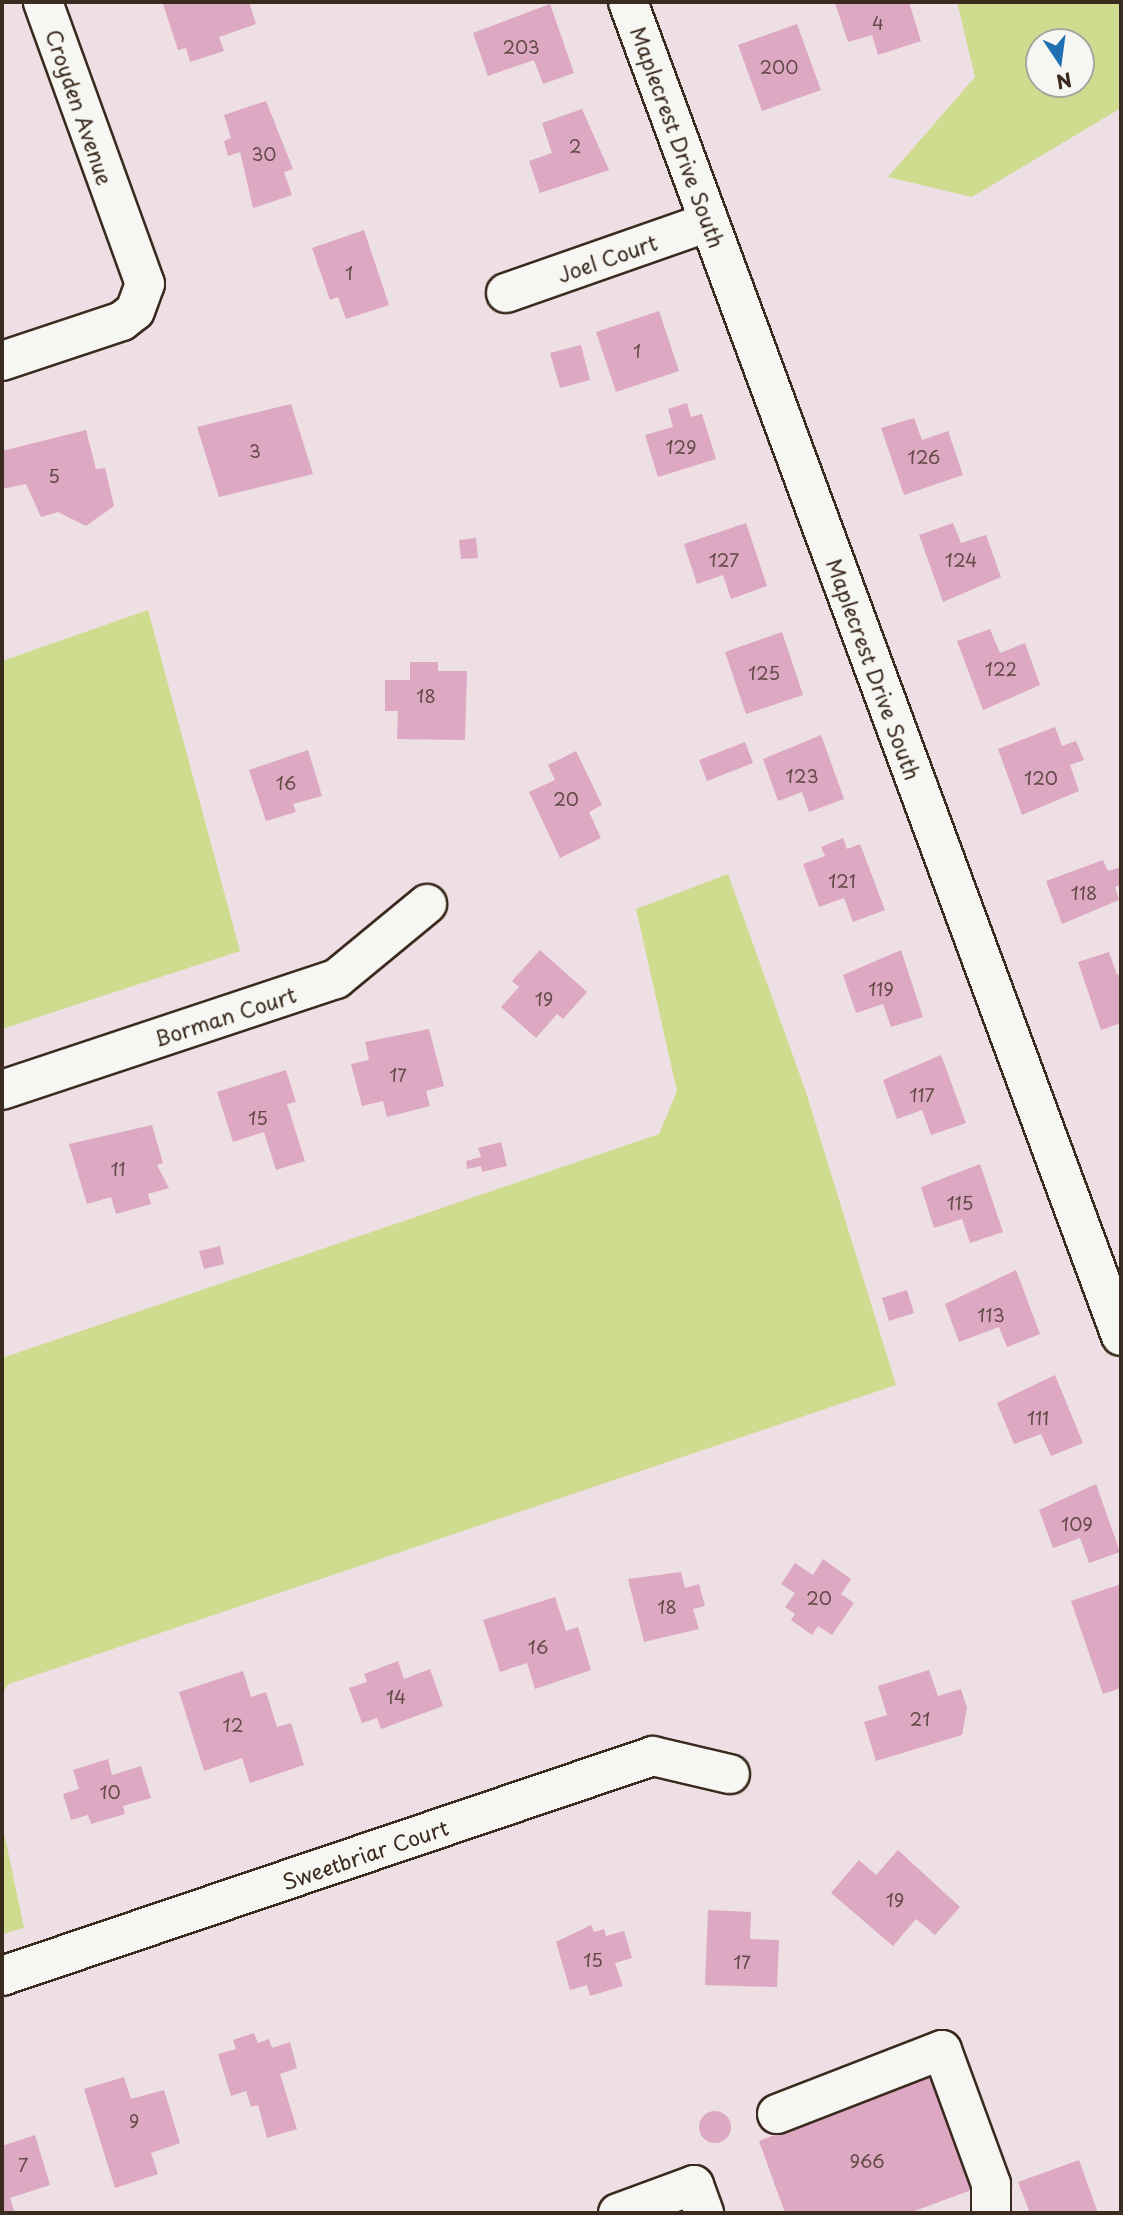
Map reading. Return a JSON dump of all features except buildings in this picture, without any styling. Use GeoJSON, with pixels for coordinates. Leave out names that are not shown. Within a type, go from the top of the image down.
{"type":"FeatureCollection","features":[{"type":"Feature","properties":{"kind":"street","name":"Croyden Avenue"},"geometry":{"type":"LineString","coordinates":[[2,361],[122,321],[135,311],[145,284],[117,213],[43,2]]}},
{"type":"Feature","properties":{"kind":"street","name":"Maplecrest Drive South"},"geometry":{"type":"LineString","coordinates":[[629,2],[1121,1336]]}},
{"type":"Feature","properties":{"kind":"street","name":"Joel Court"},"geometry":{"type":"LineString","coordinates":[[506,293],[709,222]]}},
{"type":"Feature","properties":{"kind":"street","name":"Borman Court"},"geometry":{"type":"LineString","coordinates":[[2,1090],[337,979],[427,904]]}},
{"type":"Feature","properties":{"kind":"street","name":"Sweetbriar Court"},"geometry":{"type":"LineString","coordinates":[[2,1976],[653,1756],[730,1774]]}},
{"type":"Feature","properties":{"kind":"street"},"geometry":{"type":"LineString","coordinates":[[777,2114],[942,2050],[991,2185],[991,2213]]}},
{"type":"Feature","properties":{"kind":"street"},"geometry":{"type":"LineString","coordinates":[[618,2213],[694,2185],[704,2213]]}},
{"type":"Feature","properties":{"kind":"green space"},"geometry":{"type":"Polygon","coordinates":[[[957,2],[1121,2],[1121,108],[972,197],[888,177],[975,77],[957,2]]]}},
{"type":"Feature","properties":{"kind":"green space"},"geometry":{"type":"Polygon","coordinates":[[[148,610],[240,951],[2,1029],[2,661],[148,610]]]}},
{"type":"Feature","properties":{"kind":"green space"},"geometry":{"type":"Polygon","coordinates":[[[728,874],[806,1092],[896,1385],[9,1684],[2,1693],[2,1358],[659,1134],[677,1091],[636,909],[728,874]]]}},
{"type":"Feature","properties":{"kind":"green space"},"geometry":{"type":"Polygon","coordinates":[[[2,1823],[24,1928],[2,1934],[2,1823]]]}}]}
